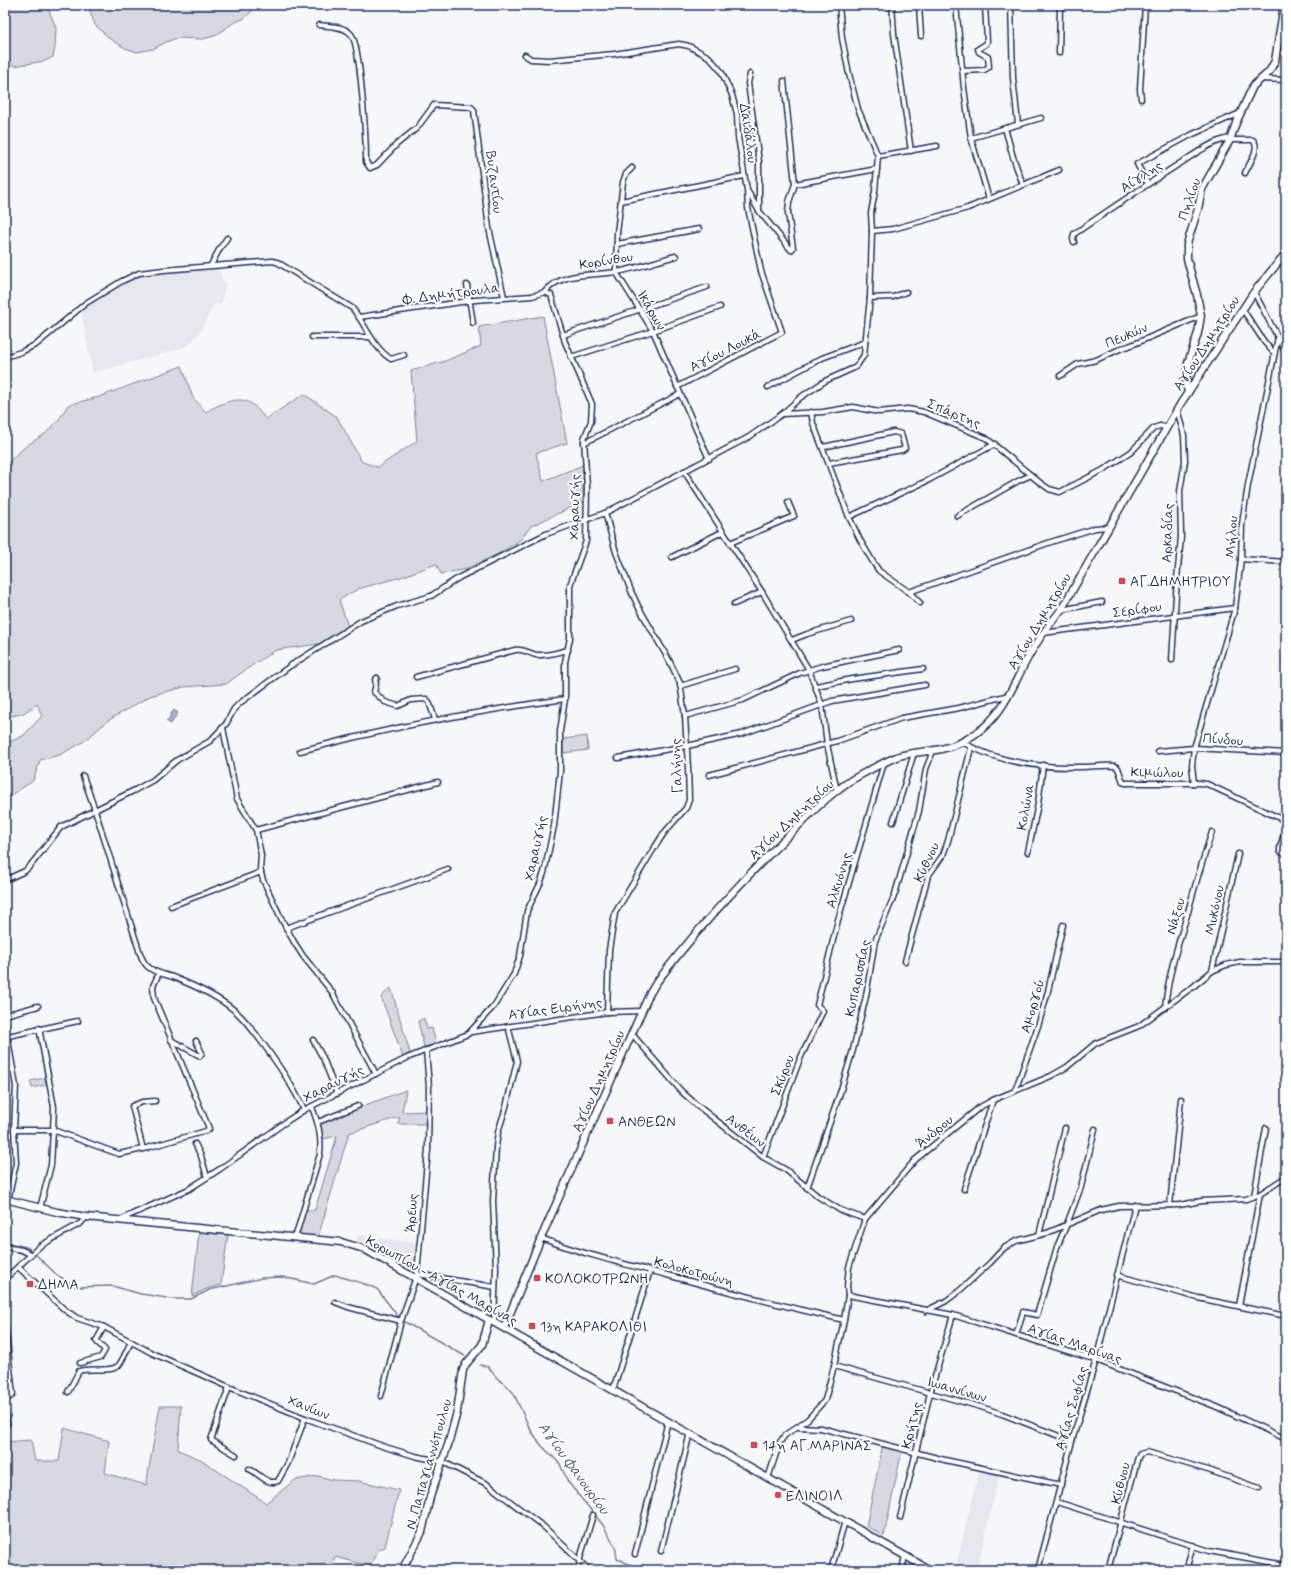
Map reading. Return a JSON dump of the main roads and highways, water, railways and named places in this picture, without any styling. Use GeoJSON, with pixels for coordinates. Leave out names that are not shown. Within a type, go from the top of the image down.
{"type":"FeatureCollection","features":[{"type":"Feature","properties":{"kind":"water"},"geometry":{"type":"Polygon","coordinates":[[[174,710],[178,713],[171,724],[166,721],[174,710]]]}},
{"type":"Feature","properties":{"kind":"waterway","name":"Αγίου Φανουρίου"},"geometry":{"type":"LineString","coordinates":[[5,1242],[30,1249]]}},
{"type":"Feature","properties":{"kind":"waterway","name":"Αγίου Φανουρίου"},"geometry":{"type":"LineString","coordinates":[[35,1254],[57,1275],[77,1287],[112,1286],[141,1294],[173,1299],[191,1299],[209,1290],[262,1278],[283,1277],[314,1284],[335,1275],[377,1289],[400,1319]]}},
{"type":"Feature","properties":{"kind":"waterway","name":"Αγίου Φανουρίου"},"geometry":{"type":"LineString","coordinates":[[403,1321],[465,1356]]}},
{"type":"Feature","properties":{"kind":"waterway","name":"Αγίου Φανουρίου"},"geometry":{"type":"LineString","coordinates":[[480,1365],[488,1367],[496,1377],[513,1392],[530,1429],[541,1445],[560,1464],[568,1482],[603,1525],[615,1546],[617,1558],[628,1564],[658,1570]]}},
{"type":"Feature","properties":{"kind":"waterway","name":"Αγίου Φανουρίου"},"geometry":{"type":"LineString","coordinates":[[687,1570],[699,1570]]}},
{"type":"Feature","properties":{"kind":"place","name":"ΑΓ.ΔΗΜΗΤΡΙΟΥ"},"geometry":{"type":"Point","coordinates":[1122,581]}},
{"type":"Feature","properties":{"kind":"place","name":"ΑΝΘΕΩΝ"},"geometry":{"type":"Point","coordinates":[610,1121]}},
{"type":"Feature","properties":{"kind":"place","name":"ΚΟΛΟΚΟΤΡΩΝΗ"},"geometry":{"type":"Point","coordinates":[537,1278]}},
{"type":"Feature","properties":{"kind":"place","name":"ΔΗΜΑ"},"geometry":{"type":"Point","coordinates":[30,1284]}},
{"type":"Feature","properties":{"kind":"place","name":"13η ΚΑΡΑΚΟΛΙΘΙ"},"geometry":{"type":"Point","coordinates":[532,1326]}},
{"type":"Feature","properties":{"kind":"place","name":"14η ΑΓ.ΜΑΡΙΝΑΣ"},"geometry":{"type":"Point","coordinates":[754,1445]}},
{"type":"Feature","properties":{"kind":"place","name":"ΕΛΙΝΟΙΛ"},"geometry":{"type":"Point","coordinates":[778,1495]}}]}
